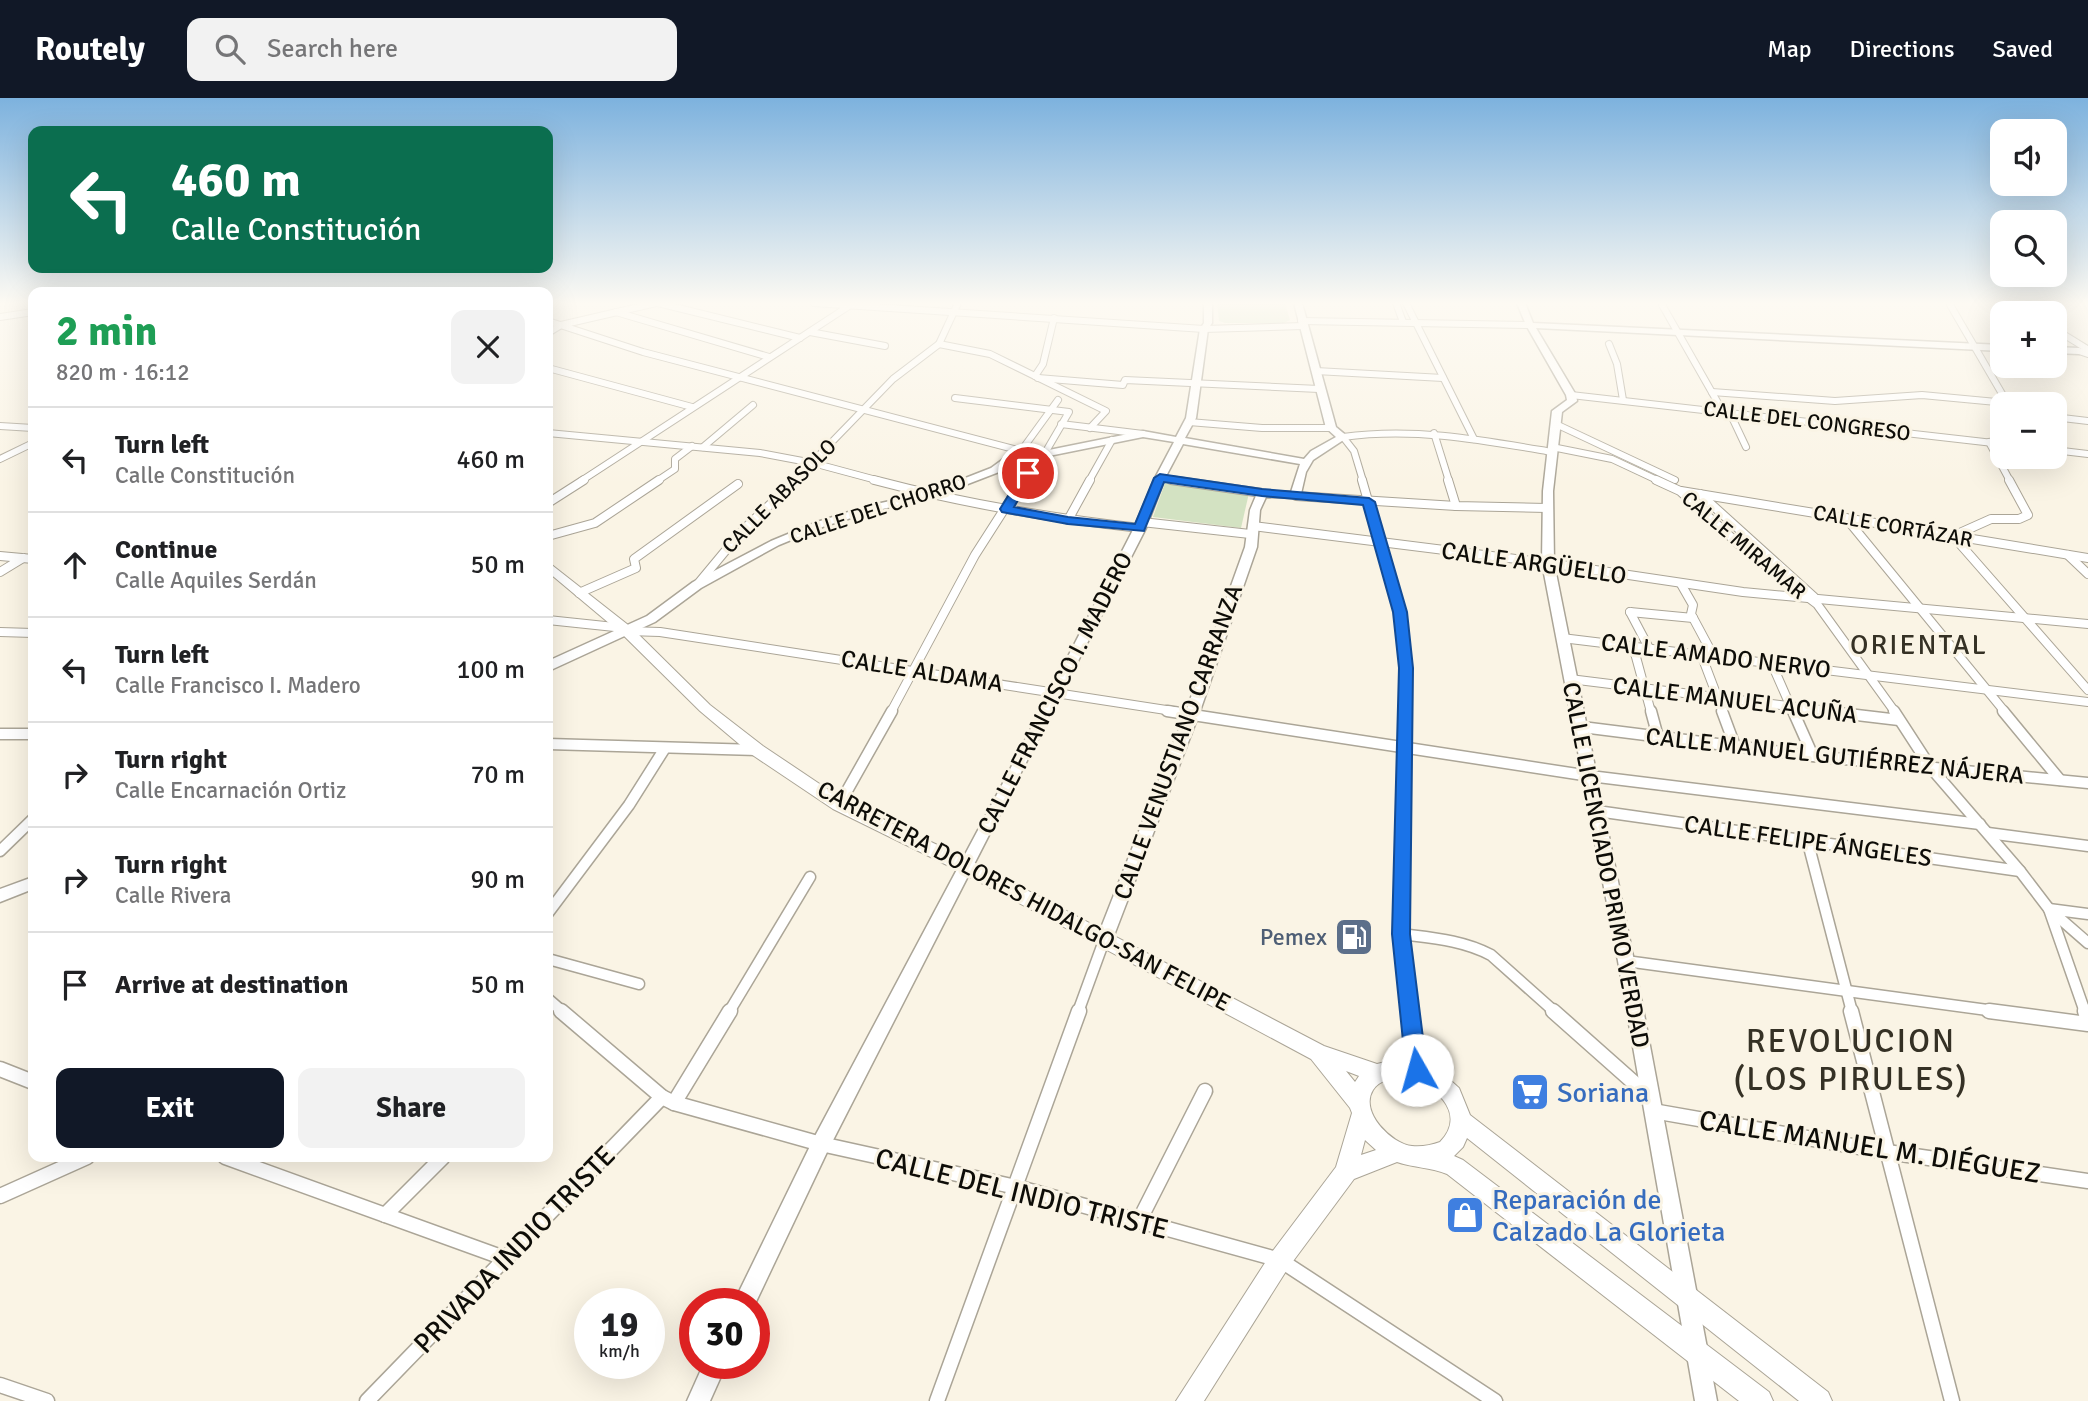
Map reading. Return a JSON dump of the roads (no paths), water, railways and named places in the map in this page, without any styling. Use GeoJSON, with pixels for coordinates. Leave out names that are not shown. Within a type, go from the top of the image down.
{"type":"FeatureCollection","features":[{"type":"Feature","properties":{"kind":"main road","name":"CARRETERA DOLORES HIDALGO-SAN FELIPE"},"geometry":{"type":"LineString","coordinates":[[553,570],[625,629],[705,708],[757,750],[839,805],[965,866],[1317,1052],[1376,1073]]}},
{"type":"Feature","properties":{"kind":"main road","name":"CARRETERA DOLORES HIDALGO-SAN FELIPE"},"geometry":{"type":"LineString","coordinates":[[1317,1052],[1360,1110]]}},
{"type":"Feature","properties":{"kind":"main road"},"geometry":{"type":"LineString","coordinates":[[1189,1401],[1280,1260],[1346,1172],[1360,1110],[1360,1091],[1366,1080],[1376,1073],[1395,1068],[1417,1070],[1434,1078],[1448,1090],[1458,1105],[1462,1121],[1460,1134],[1454,1145],[1430,1157]]}},
{"type":"Feature","properties":{"kind":"main road"},"geometry":{"type":"LineString","coordinates":[[1360,1110],[1369,1130],[1381,1143],[1396,1152],[1413,1157],[1430,1157],[1455,1167],[1760,1401]]}},
{"type":"Feature","properties":{"kind":"main road"},"geometry":{"type":"LineString","coordinates":[[1462,1121],[1819,1401]]}},
{"type":"Feature","properties":{"kind":"main road"},"geometry":{"type":"LineString","coordinates":[[1346,1172],[1396,1152]]}},
{"type":"Feature","properties":{"kind":"street"},"geometry":{"type":"LineString","coordinates":[[688,364],[1021,451],[1042,454],[1143,434]]}},
{"type":"Feature","properties":{"kind":"street"},"geometry":{"type":"LineString","coordinates":[[553,500],[758,364]]}},
{"type":"Feature","properties":{"kind":"street","name":"CALLE ABASOLO"},"geometry":{"type":"LineString","coordinates":[[625,629],[671,607],[698,585],[741,532],[813,463],[893,379],[914,364]]}},
{"type":"Feature","properties":{"kind":"street"},"geometry":{"type":"LineString","coordinates":[[1010,364],[1105,409],[1106,414],[1090,428]]}},
{"type":"Feature","properties":{"kind":"street"},"geometry":{"type":"LineString","coordinates":[[1037,377],[1043,364]]}},
{"type":"Feature","properties":{"kind":"street","name":"CALLE FRANCISCO I. MADERO"},"geometry":{"type":"LineString","coordinates":[[752,1288],[821,1144],[1141,525],[1160,478],[1189,422],[1198,364]]}},
{"type":"Feature","properties":{"kind":"street"},"geometry":{"type":"LineString","coordinates":[[1314,364],[1331,428],[1343,437],[1354,451],[1400,612],[1406,668],[1401,934],[1417,1070]]}},
{"type":"Feature","properties":{"kind":"street"},"geometry":{"type":"LineString","coordinates":[[1436,364],[1474,439]]}},
{"type":"Feature","properties":{"kind":"street"},"geometry":{"type":"LineString","coordinates":[[1553,364],[1571,395]]}},
{"type":"Feature","properties":{"kind":"street"},"geometry":{"type":"LineString","coordinates":[[1617,364],[1623,400]]}},
{"type":"Feature","properties":{"kind":"street"},"geometry":{"type":"LineString","coordinates":[[1696,364],[1745,447]]}},
{"type":"Feature","properties":{"kind":"street"},"geometry":{"type":"LineString","coordinates":[[1983,364],[2000,392]]}},
{"type":"Feature","properties":{"kind":"street"},"geometry":{"type":"LineString","coordinates":[[553,369],[692,407]]}},
{"type":"Feature","properties":{"kind":"street"},"geometry":{"type":"LineString","coordinates":[[1316,371],[1443,378]]}},
{"type":"Feature","properties":{"kind":"street"},"geometry":{"type":"LineString","coordinates":[[1037,377],[1123,385],[1125,380],[1319,389]]}},
{"type":"Feature","properties":{"kind":"street"},"geometry":{"type":"LineString","coordinates":[[1712,392],[1835,401],[1922,395],[1990,402]]}},
{"type":"Feature","properties":{"kind":"street","name":"CALLE DEL CONGRESO"},"geometry":{"type":"LineString","coordinates":[[1571,395],[1989,442]]}},
{"type":"Feature","properties":{"kind":"street","name":"CALLE LICENCIADO PRIMO VERDAD"},"geometry":{"type":"LineString","coordinates":[[1571,395],[1572,401],[1557,411],[1558,425],[1552,450],[1547,508],[1548,563],[1582,727],[1706,1401]]}},
{"type":"Feature","properties":{"kind":"street"},"geometry":{"type":"LineString","coordinates":[[839,805],[915,670],[975,555],[1069,412],[955,398]]}},
{"type":"Feature","properties":{"kind":"street"},"geometry":{"type":"LineString","coordinates":[[1021,451],[1058,400]]}},
{"type":"Feature","properties":{"kind":"street"},"geometry":{"type":"LineString","coordinates":[[704,447],[753,405]]}},
{"type":"Feature","properties":{"kind":"street"},"geometry":{"type":"LineString","coordinates":[[2067,419],[2088,421]]}},
{"type":"Feature","properties":{"kind":"street"},"geometry":{"type":"LineString","coordinates":[[1189,422],[1262,428],[1331,428]]}},
{"type":"Feature","properties":{"kind":"street"},"geometry":{"type":"LineString","coordinates":[[1060,424],[1143,434],[1306,462]]}},
{"type":"Feature","properties":{"kind":"street","name":"CALLE CORTÁZAR"},"geometry":{"type":"LineString","coordinates":[[1558,425],[1623,454],[1699,493]]}},
{"type":"Feature","properties":{"kind":"street"},"geometry":{"type":"LineString","coordinates":[[0,426],[28,428]]}},
{"type":"Feature","properties":{"kind":"street","name":"CALLE MIRAMAR"},"geometry":{"type":"LineString","coordinates":[[1343,437],[1397,430],[1434,433],[1612,459],[1680,491],[1744,549],[1804,597],[1816,601]]}},
{"type":"Feature","properties":{"kind":"street","name":"CALLE ARGÜELLO"},"geometry":{"type":"LineString","coordinates":[[553,433],[704,447],[813,463],[930,495],[1068,520],[1252,530],[1382,543],[1804,597]]}},
{"type":"Feature","properties":{"kind":"street"},"geometry":{"type":"LineString","coordinates":[[1434,433],[1456,506]]}},
{"type":"Feature","properties":{"kind":"street"},"geometry":{"type":"LineString","coordinates":[[1296,496],[1300,469],[1313,453],[1343,437]]}},
{"type":"Feature","properties":{"kind":"street"},"geometry":{"type":"LineString","coordinates":[[1068,520],[1112,440]]}},
{"type":"Feature","properties":{"kind":"street"},"geometry":{"type":"LineString","coordinates":[[1989,442],[2028,515],[2019,519],[1991,519],[1954,536],[2088,691]]}},
{"type":"Feature","properties":{"kind":"street"},"geometry":{"type":"LineString","coordinates":[[0,459],[28,445]]}},
{"type":"Feature","properties":{"kind":"street"},"geometry":{"type":"LineString","coordinates":[[553,535],[595,523],[675,469],[675,458],[692,446]]}},
{"type":"Feature","properties":{"kind":"street","name":"CALLE DEL CHORRO"},"geometry":{"type":"LineString","coordinates":[[698,585],[775,544],[821,524],[871,508],[930,495],[995,470],[1021,451]]}},
{"type":"Feature","properties":{"kind":"street"},"geometry":{"type":"LineString","coordinates":[[2067,452],[2088,455]]}},
{"type":"Feature","properties":{"kind":"street"},"geometry":{"type":"LineString","coordinates":[[1160,478],[1262,493],[1369,502],[1547,508]]}},
{"type":"Feature","properties":{"kind":"street"},"geometry":{"type":"LineString","coordinates":[[579,593],[636,568],[634,559],[738,484]]}},
{"type":"Feature","properties":{"kind":"street","name":"CALLE CORTÁZAR"},"geometry":{"type":"LineString","coordinates":[[1680,491],[2088,558]]}},
{"type":"Feature","properties":{"kind":"street","name":"CALLE VENUSTIANO CARRANZA"},"geometry":{"type":"LineString","coordinates":[[937,1401],[1105,939],[1192,714],[1251,547],[1255,510],[1262,493]]}},
{"type":"Feature","properties":{"kind":"street","name":"CALLE MIRAMAR"},"geometry":{"type":"LineString","coordinates":[[1699,493],[1816,601],[1869,673],[1931,768],[2020,871],[2049,909],[2088,943]]}},
{"type":"Feature","properties":{"kind":"street"},"geometry":{"type":"LineString","coordinates":[[1846,518],[2060,780]]}},
{"type":"Feature","properties":{"kind":"street"},"geometry":{"type":"LineString","coordinates":[[2068,554],[2088,573]]}},
{"type":"Feature","properties":{"kind":"street"},"geometry":{"type":"LineString","coordinates":[[0,556],[28,558]]}},
{"type":"Feature","properties":{"kind":"street"},"geometry":{"type":"LineString","coordinates":[[0,572],[23,558]]}},
{"type":"Feature","properties":{"kind":"street"},"geometry":{"type":"LineString","coordinates":[[1681,583],[1693,605],[1693,618],[1713,655]]}},
{"type":"Feature","properties":{"kind":"street"},"geometry":{"type":"LineString","coordinates":[[1816,601],[1921,607],[2088,624]]}},
{"type":"Feature","properties":{"kind":"street"},"geometry":{"type":"LineString","coordinates":[[1648,648],[1630,612],[1693,618]]}},
{"type":"Feature","properties":{"kind":"street","name":"CALLE ALDAMA"},"geometry":{"type":"LineString","coordinates":[[553,621],[660,632],[915,670],[1590,776]]}},
{"type":"Feature","properties":{"kind":"street"},"geometry":{"type":"LineString","coordinates":[[553,664],[625,629]]}},
{"type":"Feature","properties":{"kind":"street"},"geometry":{"type":"LineString","coordinates":[[0,632],[28,633]]}},
{"type":"Feature","properties":{"kind":"street","name":"CALLE AMADO NERVO"},"geometry":{"type":"LineString","coordinates":[[1562,638],[1869,673],[2088,702]]}},
{"type":"Feature","properties":{"kind":"street"},"geometry":{"type":"LineString","coordinates":[[1633,646],[1658,737]]}},
{"type":"Feature","properties":{"kind":"street"},"geometry":{"type":"LineString","coordinates":[[1702,654],[1715,697],[1735,746]]}},
{"type":"Feature","properties":{"kind":"street"},"geometry":{"type":"LineString","coordinates":[[1771,662],[1812,756]]}},
{"type":"Feature","properties":{"kind":"street","name":"CALLE MANUEL ACUÑA"},"geometry":{"type":"LineString","coordinates":[[1570,679],[1899,720]]}},
{"type":"Feature","properties":{"kind":"street","name":"CALLE MANUEL GUTIÉRREZ NÁJERA"},"geometry":{"type":"LineString","coordinates":[[1582,727],[1812,756],[2088,783]]}},
{"type":"Feature","properties":{"kind":"street"},"geometry":{"type":"LineString","coordinates":[[0,734],[28,734]]}},
{"type":"Feature","properties":{"kind":"street"},"geometry":{"type":"LineString","coordinates":[[553,744],[757,750]]}},
{"type":"Feature","properties":{"kind":"street"},"geometry":{"type":"LineString","coordinates":[[553,906],[629,806],[666,748]]}},
{"type":"Feature","properties":{"kind":"street","name":"CALLE FELIPE ÁNGELES"},"geometry":{"type":"LineString","coordinates":[[1590,776],[1984,829],[2088,846]]}},
{"type":"Feature","properties":{"kind":"street","name":"CALLE FELIPE ÁNGELES"},"geometry":{"type":"LineString","coordinates":[[1597,811],[2020,871]]}},
{"type":"Feature","properties":{"kind":"street"},"geometry":{"type":"LineString","coordinates":[[0,850],[28,824]]}},
{"type":"Feature","properties":{"kind":"street"},"geometry":{"type":"LineString","coordinates":[[1808,843],[1952,1401]]}},
{"type":"Feature","properties":{"kind":"street","name":"PRIVADA INDIO TRISTE"},"geometry":{"type":"LineString","coordinates":[[367,1401],[503,1258],[668,1100],[810,877]]}},
{"type":"Feature","properties":{"kind":"street"},"geometry":{"type":"LineString","coordinates":[[0,896],[28,885]]}},
{"type":"Feature","properties":{"kind":"street"},"geometry":{"type":"LineString","coordinates":[[1626,961],[2088,1022],[2049,909],[2088,914]]}},
{"type":"Feature","properties":{"kind":"street"},"geometry":{"type":"LineString","coordinates":[[1401,934],[1461,941],[1492,955],[1652,1104]]}},
{"type":"Feature","properties":{"kind":"street"},"geometry":{"type":"LineString","coordinates":[[553,960],[639,984]]}},
{"type":"Feature","properties":{"kind":"street","name":"CALLE DEL INDIO TRISTE"},"geometry":{"type":"LineString","coordinates":[[553,1003],[668,1100],[821,1144],[1016,1187],[1280,1260],[1495,1401]]}},
{"type":"Feature","properties":{"kind":"street"},"geometry":{"type":"LineString","coordinates":[[0,1069],[28,1080]]}},
{"type":"Feature","properties":{"kind":"street"},"geometry":{"type":"LineString","coordinates":[[1139,1221],[1205,1091]]}},
{"type":"Feature","properties":{"kind":"street","name":"CALLE MANUEL M. DIÉGUEZ"},"geometry":{"type":"LineString","coordinates":[[1652,1104],[1887,1152],[2088,1181]]}},
{"type":"Feature","properties":{"kind":"street"},"geometry":{"type":"LineString","coordinates":[[0,1196],[76,1162]]}},
{"type":"Feature","properties":{"kind":"street"},"geometry":{"type":"LineString","coordinates":[[239,1162],[503,1258]]}},
{"type":"Feature","properties":{"kind":"street"},"geometry":{"type":"LineString","coordinates":[[384,1215],[438,1162]]}},
{"type":"Feature","properties":{"kind":"street"},"geometry":{"type":"LineString","coordinates":[[698,1401],[708,1379]]}},
{"type":"Feature","properties":{"kind":"street"},"geometry":{"type":"LineString","coordinates":[[0,1385],[47,1401]]}},
{"type":"Feature","properties":{"kind":"place","name":"Pemex"},"geometry":{"type":"Point","coordinates":[1354,937]}},
{"type":"Feature","properties":{"kind":"place","name":"Soriana"},"geometry":{"type":"Point","coordinates":[1530,1092]}},
{"type":"Feature","properties":{"kind":"place","name":"Reparación de Calzado La Glorieta"},"geometry":{"type":"Point","coordinates":[1465,1215]}},
{"type":"Feature","properties":{"kind":"district","name":"ORIENTAL"},"geometry":{"type":"Point","coordinates":[1919,644]}},
{"type":"Feature","properties":{"kind":"district","name":"REVOLUCION (LOS PIRULES)"},"geometry":{"type":"Point","coordinates":[1851,1059]}}]}
